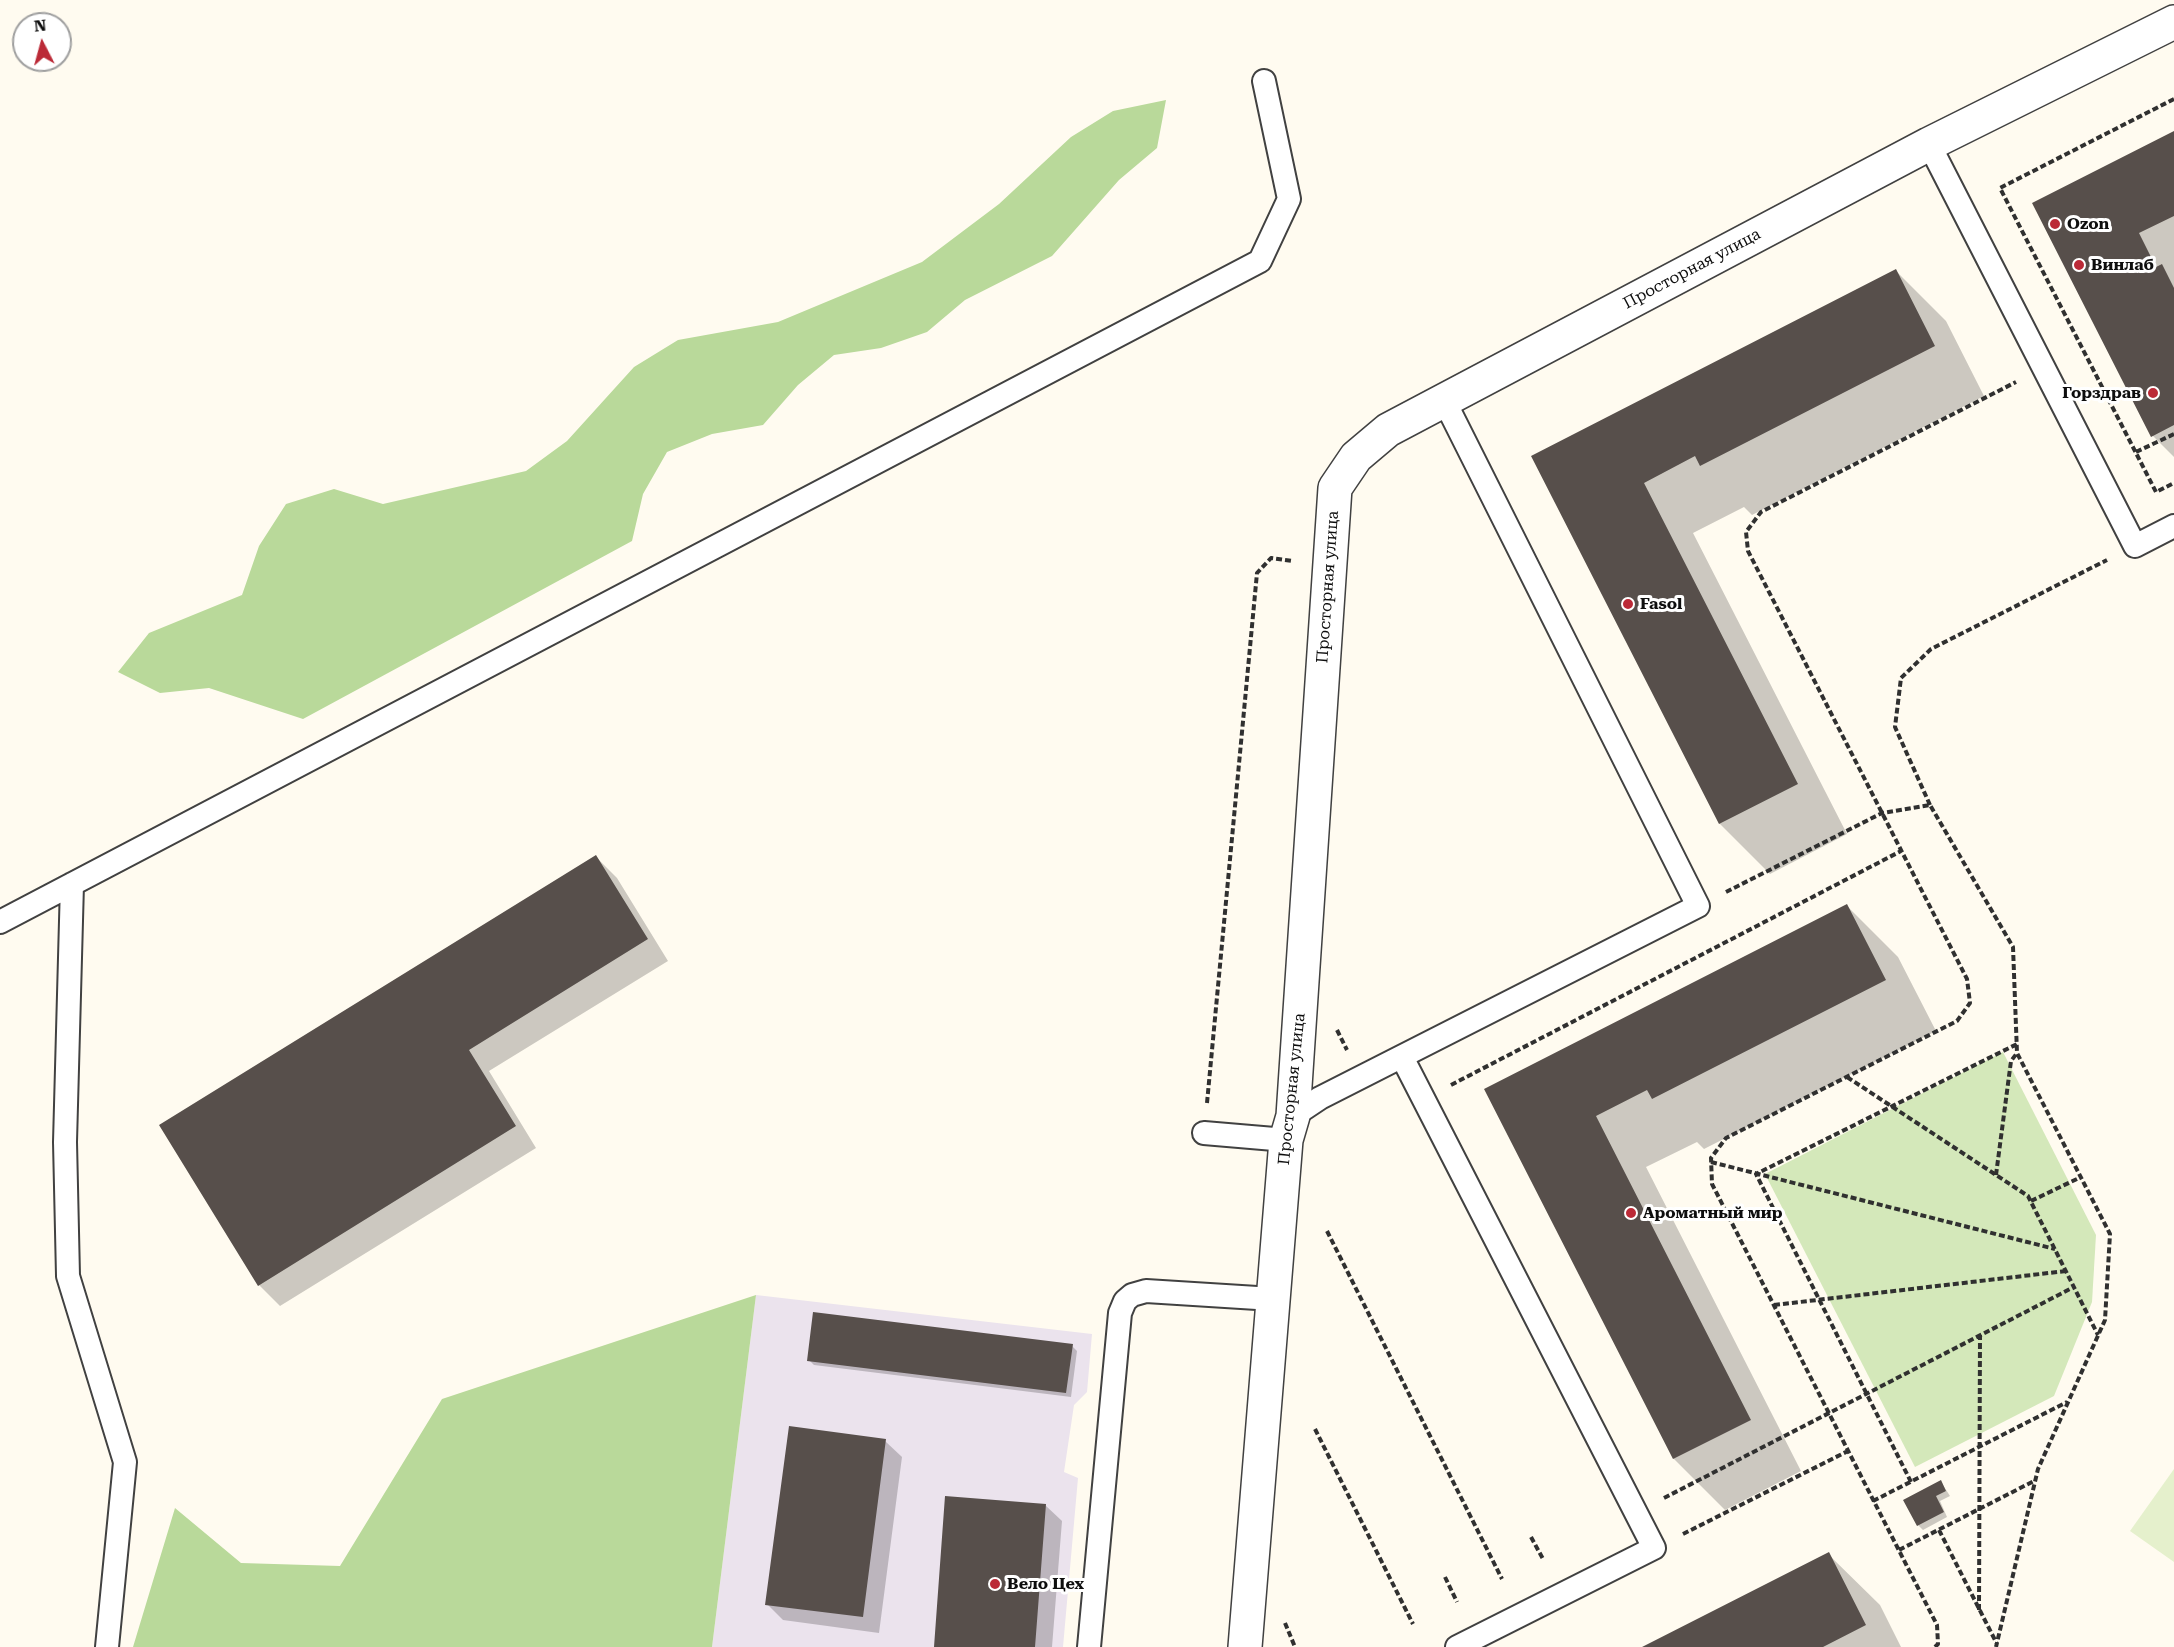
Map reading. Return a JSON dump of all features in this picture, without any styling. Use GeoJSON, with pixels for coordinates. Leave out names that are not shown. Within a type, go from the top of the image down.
{"type":"FeatureCollection","features":[{"type":"Feature","properties":{"kind":"street","name":"Просторная улица"},"geometry":{"type":"LineString","coordinates":[[1245,1647],[1289,1128],[1335,488],[1356,457],[1388,430],[1929,144],[2174,22]]}},
{"type":"Feature","properties":{"kind":"lane"},"geometry":{"type":"LineString","coordinates":[[0,922],[1260,261],[1289,199],[1264,81]]}},
{"type":"Feature","properties":{"kind":"lane"},"geometry":{"type":"LineString","coordinates":[[1929,144],[2134,546],[2174,526]]}},
{"type":"Feature","properties":{"kind":"lane"},"geometry":{"type":"LineString","coordinates":[[1204,1133],[1289,1128],[1320,1098],[1698,906],[1444,400]]}},
{"type":"Feature","properties":{"kind":"lane"},"geometry":{"type":"LineString","coordinates":[[72,884],[65,1142],[68,1276],[125,1462],[107,1647]]}},
{"type":"Feature","properties":{"kind":"lane"},"geometry":{"type":"LineString","coordinates":[[1402,1057],[1653,1548],[1456,1647]]}},
{"type":"Feature","properties":{"kind":"lane"},"geometry":{"type":"LineString","coordinates":[[1089,1647],[1120,1313],[1125,1301],[1132,1295],[1146,1291],[1273,1299]]}},
{"type":"Feature","properties":{"kind":"path"},"geometry":{"type":"LineString","coordinates":[[2174,99],[2000,188],[2156,492],[2174,483]]}},
{"type":"Feature","properties":{"kind":"path"},"geometry":{"type":"LineString","coordinates":[[1937,1646],[1937,1624],[1712,1184],[1711,1158],[1726,1138],[1957,1021],[1970,1003],[1966,979],[1748,551],[1746,532],[1761,512],[2043,368]]}},
{"type":"Feature","properties":{"kind":"path"},"geometry":{"type":"LineString","coordinates":[[2136,452],[2174,434]]}},
{"type":"Feature","properties":{"kind":"path"},"geometry":{"type":"LineString","coordinates":[[1997,1646],[2035,1480],[2104,1320],[2110,1234],[2017,1053],[2013,947],[1930,805],[1895,726],[1901,678],[1932,649],[2134,546]]}},
{"type":"Feature","properties":{"kind":"path"},"geometry":{"type":"LineString","coordinates":[[1204,1133],[1217,1020],[1257,573],[1271,558],[1330,565]]}},
{"type":"Feature","properties":{"kind":"path"},"geometry":{"type":"LineString","coordinates":[[1698,906],[1882,813],[1930,805]]}},
{"type":"Feature","properties":{"kind":"path"},"geometry":{"type":"LineString","coordinates":[[1424,1099],[1901,851]]}},
{"type":"Feature","properties":{"kind":"path"},"geometry":{"type":"LineString","coordinates":[[1336,1029],[1361,1078]]}},
{"type":"Feature","properties":{"kind":"path"},"geometry":{"type":"LineString","coordinates":[[1756,1174],[2017,1044]]}},
{"type":"Feature","properties":{"kind":"path"},"geometry":{"type":"LineString","coordinates":[[1996,1175],[2011,1061],[2017,1053]]}},
{"type":"Feature","properties":{"kind":"path"},"geometry":{"type":"LineString","coordinates":[[1847,1077],[2028,1196],[2098,1335]]}},
{"type":"Feature","properties":{"kind":"path"},"geometry":{"type":"LineString","coordinates":[[1712,1162],[2055,1250]]}},
{"type":"Feature","properties":{"kind":"path"},"geometry":{"type":"LineString","coordinates":[[1756,1174],[1911,1482]]}},
{"type":"Feature","properties":{"kind":"path"},"geometry":{"type":"LineString","coordinates":[[2031,1202],[2081,1177]]}},
{"type":"Feature","properties":{"kind":"path"},"geometry":{"type":"LineString","coordinates":[[1327,1231],[1502,1579]]}},
{"type":"Feature","properties":{"kind":"path"},"geometry":{"type":"LineString","coordinates":[[1774,1305],[2066,1271]]}},
{"type":"Feature","properties":{"kind":"path"},"geometry":{"type":"LineString","coordinates":[[1635,1513],[2074,1287]]}},
{"type":"Feature","properties":{"kind":"path"},"geometry":{"type":"LineString","coordinates":[[1979,1610],[1980,1335]]}},
{"type":"Feature","properties":{"kind":"path"},"geometry":{"type":"LineString","coordinates":[[1874,1501],[2068,1402]]}},
{"type":"Feature","properties":{"kind":"path"},"geometry":{"type":"LineString","coordinates":[[1315,1429],[1413,1624]]}},
{"type":"Feature","properties":{"kind":"path"},"geometry":{"type":"LineString","coordinates":[[1653,1548],[1848,1451]]}},
{"type":"Feature","properties":{"kind":"path"},"geometry":{"type":"LineString","coordinates":[[1899,1550],[2035,1480]]}},
{"type":"Feature","properties":{"kind":"path"},"geometry":{"type":"LineString","coordinates":[[1938,1530],[1997,1646]]}},
{"type":"Feature","properties":{"kind":"path"},"geometry":{"type":"LineString","coordinates":[[1531,1537],[1543,1559]]}},
{"type":"Feature","properties":{"kind":"path"},"geometry":{"type":"LineString","coordinates":[[1445,1576],[1457,1602]]}},
{"type":"Feature","properties":{"kind":"path"},"geometry":{"type":"LineString","coordinates":[[1282,1617],[1295,1647]]}},
{"type":"Feature","properties":{"kind":"shaded area"},"geometry":{"type":"Polygon","coordinates":[[[756,1295],[1092,1334],[1087,1392],[1074,1405],[1064,1472],[1078,1478],[1063,1647],[712,1647],[756,1295]]]}},
{"type":"Feature","properties":{"kind":"green space"},"geometry":{"type":"Polygon","coordinates":[[[1166,100],[1157,148],[1119,180],[1052,256],[965,300],[927,332],[881,348],[834,355],[798,385],[763,425],[712,434],[667,452],[643,494],[632,541],[303,719],[209,688],[160,693],[118,672],[149,633],[242,595],[259,546],[286,504],[334,489],[383,504],[526,471],[567,441],[634,367],[678,340],[778,322],[922,262],[999,204],[1071,137],[1113,111],[1166,100]]]}},
{"type":"Feature","properties":{"kind":"green space"},"geometry":{"type":"Polygon","coordinates":[[[2003,1052],[2096,1235],[2092,1302],[2054,1396],[1915,1467],[1765,1174],[2003,1052]]]}},
{"type":"Feature","properties":{"kind":"green space"},"geometry":{"type":"Polygon","coordinates":[[[756,1295],[712,1647],[133,1647],[175,1508],[241,1563],[340,1566],[442,1399],[756,1295]]]}},
{"type":"Feature","properties":{"kind":"green space"},"geometry":{"type":"Polygon","coordinates":[[[2174,1469],[2174,1562],[2130,1531],[2174,1469]]]}},
{"type":"Feature","properties":{"kind":"building"},"geometry":{"type":"Polygon","coordinates":[[[2174,131],[2174,216],[2139,233],[2156,267],[2162,264],[2174,288],[2174,425],[2151,437],[2032,203],[2174,131]]]}},
{"type":"Feature","properties":{"kind":"building"},"geometry":{"type":"Polygon","coordinates":[[[1896,269],[1935,346],[1700,466],[1695,456],[1644,483],[1798,784],[1719,824],[1531,456],[1896,269]]]}},
{"type":"Feature","properties":{"kind":"building"},"geometry":{"type":"Polygon","coordinates":[[[596,855],[648,939],[469,1050],[516,1126],[258,1286],[159,1125],[596,855]]]}},
{"type":"Feature","properties":{"kind":"building"},"geometry":{"type":"Polygon","coordinates":[[[1847,904],[1886,980],[1652,1099],[1647,1090],[1596,1116],[1751,1420],[1673,1459],[1484,1089],[1847,904]]]}},
{"type":"Feature","properties":{"kind":"building"},"geometry":{"type":"Polygon","coordinates":[[[813,1312],[1073,1344],[1066,1393],[807,1361],[813,1312]]]}},
{"type":"Feature","properties":{"kind":"building"},"geometry":{"type":"Polygon","coordinates":[[[789,1426],[886,1439],[863,1617],[765,1605],[789,1426]]]}},
{"type":"Feature","properties":{"kind":"building"},"geometry":{"type":"Polygon","coordinates":[[[1941,1480],[1946,1491],[1936,1496],[1944,1512],[1917,1526],[1903,1500],[1941,1480]]]}},
{"type":"Feature","properties":{"kind":"building"},"geometry":{"type":"Polygon","coordinates":[[[945,1496],[1046,1504],[1035,1647],[934,1647],[945,1496]]]}},
{"type":"Feature","properties":{"kind":"building"},"geometry":{"type":"Polygon","coordinates":[[[1829,1552],[1866,1625],[1823,1647],[1642,1647],[1829,1552]]]}},
{"type":"Feature","properties":{"kind":"place","name":"Ozon"},"geometry":{"type":"Point","coordinates":[2055,224]}},
{"type":"Feature","properties":{"kind":"place","name":"Винлаб"},"geometry":{"type":"Point","coordinates":[2079,265]}},
{"type":"Feature","properties":{"kind":"place","name":"Горздрав"},"geometry":{"type":"Point","coordinates":[2153,393]}},
{"type":"Feature","properties":{"kind":"place","name":"Fasol"},"geometry":{"type":"Point","coordinates":[1628,604]}},
{"type":"Feature","properties":{"kind":"place","name":"Ароматный мир"},"geometry":{"type":"Point","coordinates":[1631,1213]}},
{"type":"Feature","properties":{"kind":"place","name":"Вело Цех"},"geometry":{"type":"Point","coordinates":[995,1584]}}]}
